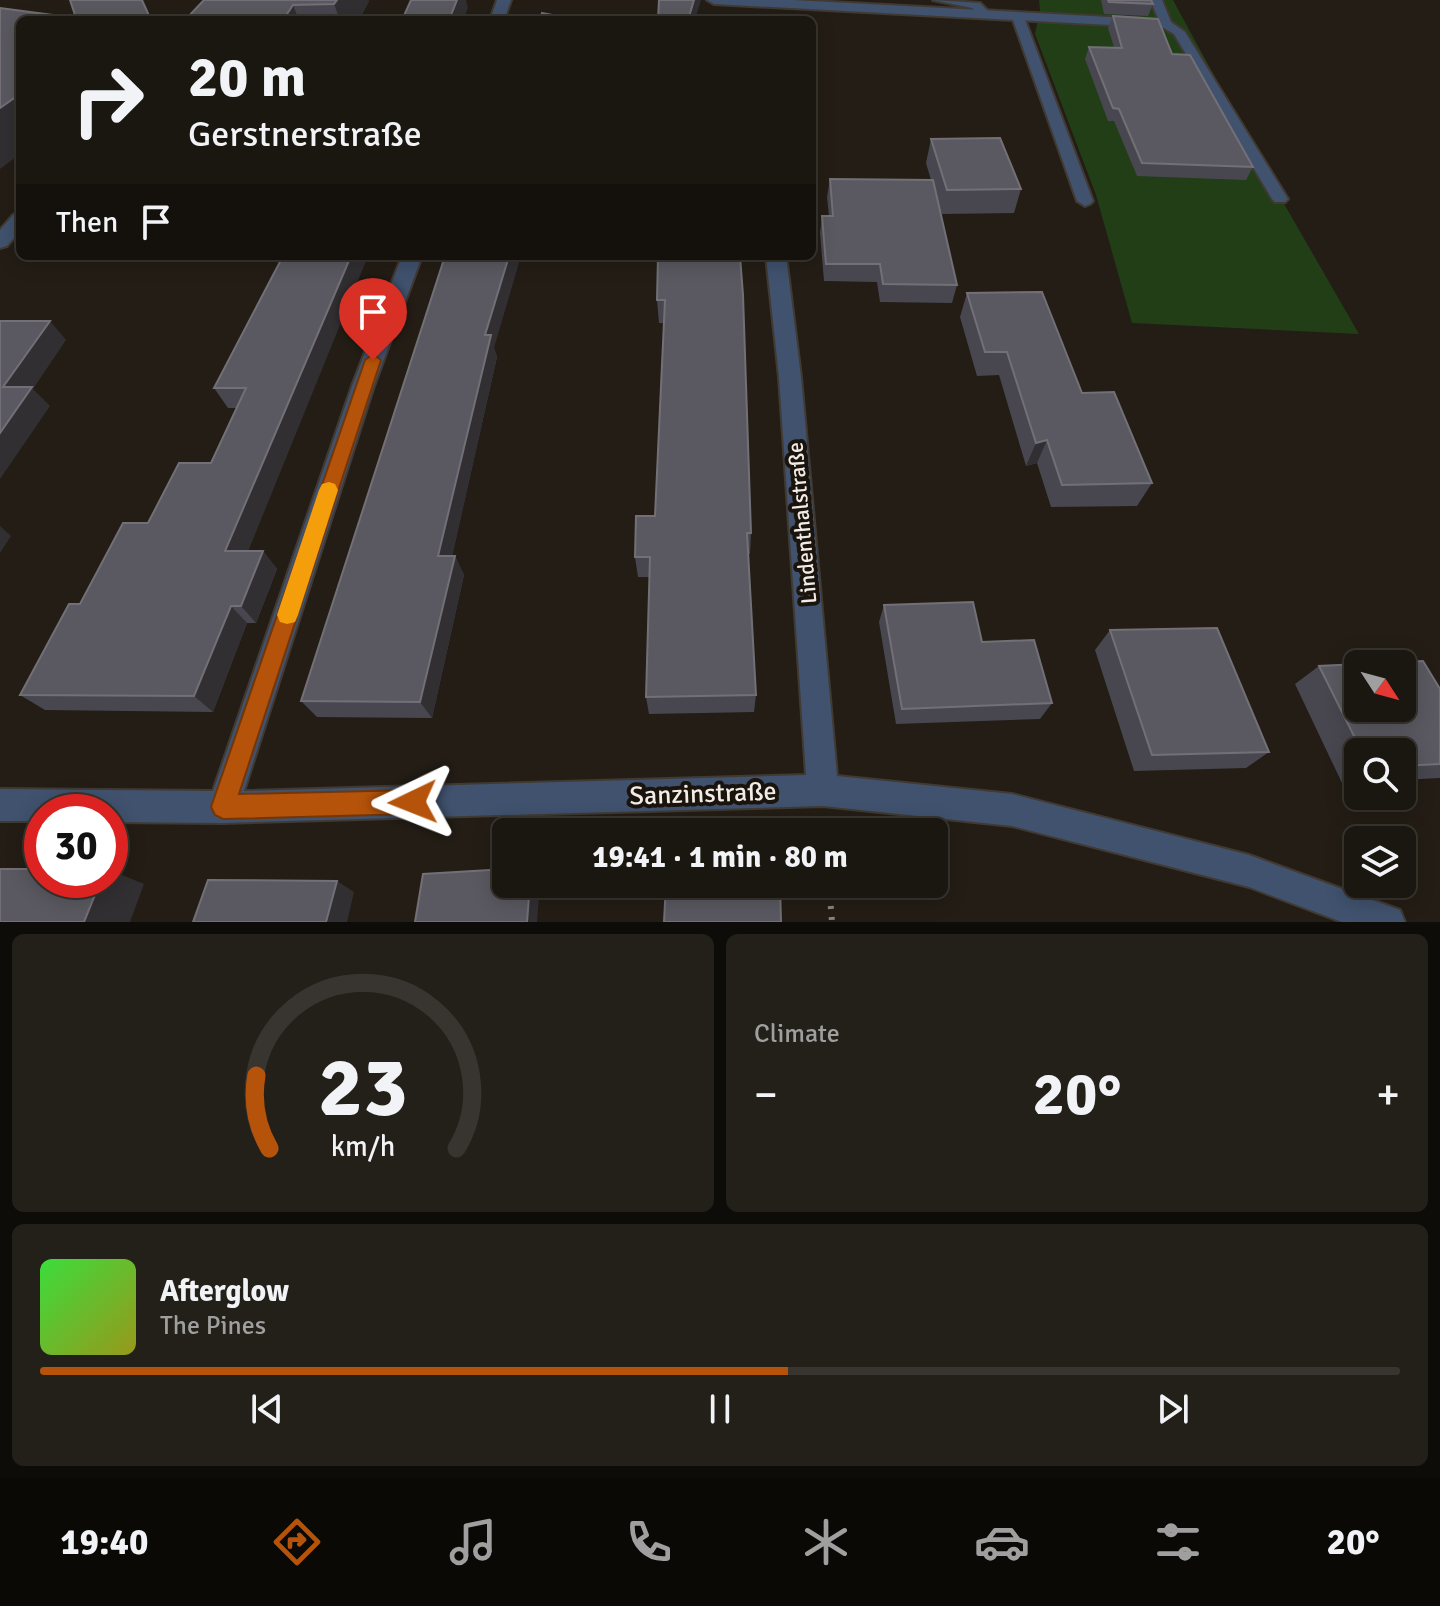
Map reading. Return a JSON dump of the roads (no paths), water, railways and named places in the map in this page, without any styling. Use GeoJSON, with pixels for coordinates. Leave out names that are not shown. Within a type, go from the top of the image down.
{"type":"FeatureCollection","features":[{"type":"Feature","properties":{"kind":"street"},"geometry":{"type":"LineString","coordinates":[[714,0],[872,4],[986,15],[1166,24]]}},
{"type":"Feature","properties":{"kind":"street"},"geometry":{"type":"LineString","coordinates":[[0,242],[16,224]]}},
{"type":"Feature","properties":{"kind":"street"},"geometry":{"type":"LineString","coordinates":[[223,807],[363,386],[410,260]]}},
{"type":"Feature","properties":{"kind":"street","name":"Lindenthalstraße"},"geometry":{"type":"LineString","coordinates":[[776,260],[790,377],[823,790]]}},
{"type":"Feature","properties":{"kind":"street","name":"Sanzinstraße"},"geometry":{"type":"LineString","coordinates":[[0,805],[223,807],[823,790],[1012,810],[1249,871],[1388,922]]}},
{"type":"Feature","properties":{"kind":"lane"},"geometry":{"type":"LineString","coordinates":[[939,0],[976,5],[986,15]]}},
{"type":"Feature","properties":{"kind":"lane"},"geometry":{"type":"LineString","coordinates":[[1156,0],[1166,24],[1179,32],[1280,199]]}},
{"type":"Feature","properties":{"kind":"lane"},"geometry":{"type":"LineString","coordinates":[[1018,17],[1085,201]]}}]}
